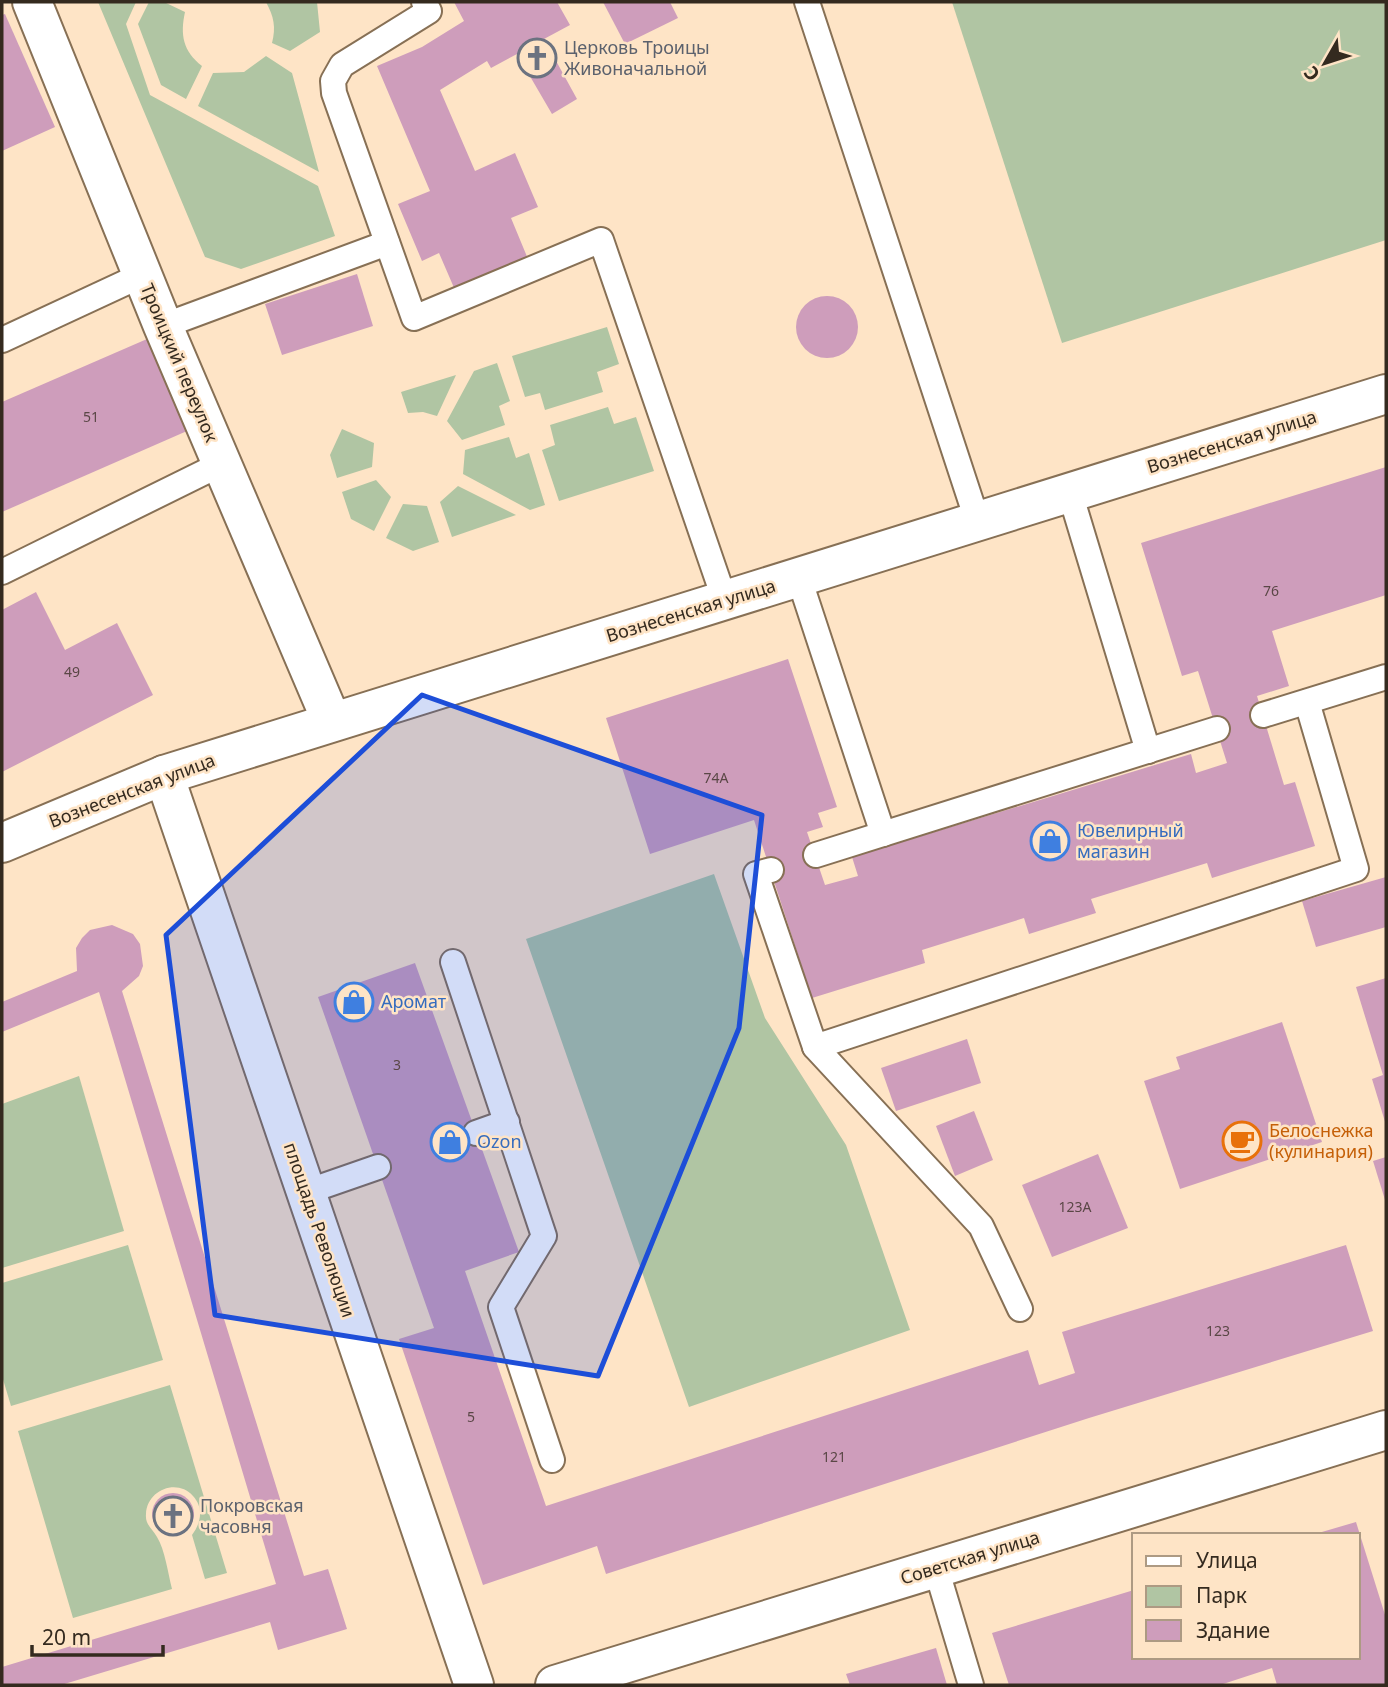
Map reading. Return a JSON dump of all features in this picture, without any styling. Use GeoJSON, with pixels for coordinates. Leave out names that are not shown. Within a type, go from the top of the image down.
{"type":"FeatureCollection","features":[{"type":"Feature","properties":{"kind":"street","name":"Троицкий переулок"},"geometry":{"type":"LineString","coordinates":[[32,2],[163,326],[332,722]]}},
{"type":"Feature","properties":{"kind":"street","name":"Вознесенская улица"},"geometry":{"type":"LineString","coordinates":[[2,843],[164,775],[1386,394]]}},
{"type":"Feature","properties":{"kind":"street","name":"площадь Революции"},"geometry":{"type":"LineString","coordinates":[[164,775],[474,1685]]}},
{"type":"Feature","properties":{"kind":"street","name":"Советская улица"},"geometry":{"type":"LineString","coordinates":[[555,1685],[1386,1433]]}},
{"type":"Feature","properties":{"kind":"lane"},"geometry":{"type":"LineString","coordinates":[[424,2],[429,11],[342,65],[333,81],[334,93],[414,318],[601,240],[725,601]]}},
{"type":"Feature","properties":{"kind":"lane"},"geometry":{"type":"LineString","coordinates":[[807,2],[977,520]]}},
{"type":"Feature","properties":{"kind":"lane"},"geometry":{"type":"LineString","coordinates":[[163,326],[387,243]]}},
{"type":"Feature","properties":{"kind":"lane"},"geometry":{"type":"LineString","coordinates":[[2,340],[142,275]]}},
{"type":"Feature","properties":{"kind":"lane"},"geometry":{"type":"LineString","coordinates":[[2,572],[221,464]]}},
{"type":"Feature","properties":{"kind":"lane"},"geometry":{"type":"LineString","coordinates":[[1070,493],[1148,751]]}},
{"type":"Feature","properties":{"kind":"lane"},"geometry":{"type":"LineString","coordinates":[[799,578],[883,834]]}},
{"type":"Feature","properties":{"kind":"lane"},"geometry":{"type":"LineString","coordinates":[[1263,715],[1386,677]]}},
{"type":"Feature","properties":{"kind":"lane"},"geometry":{"type":"LineString","coordinates":[[815,1047],[1356,869],[1307,702]]}},
{"type":"Feature","properties":{"kind":"lane"},"geometry":{"type":"LineString","coordinates":[[816,855],[1217,729]]}},
{"type":"Feature","properties":{"kind":"lane"},"geometry":{"type":"LineString","coordinates":[[771,870],[756,874],[815,1047],[981,1226],[1020,1309]]}},
{"type":"Feature","properties":{"kind":"lane"},"geometry":{"type":"LineString","coordinates":[[453,962],[544,1236],[500,1307],[551,1460]]}},
{"type":"Feature","properties":{"kind":"lane"},"geometry":{"type":"LineString","coordinates":[[476,1132],[507,1122]]}},
{"type":"Feature","properties":{"kind":"lane"},"geometry":{"type":"LineString","coordinates":[[306,1192],[378,1167]]}},
{"type":"Feature","properties":{"kind":"lane"},"geometry":{"type":"LineString","coordinates":[[936,1568],[971,1685]]}},
{"type":"Feature","properties":{"kind":"highlighted area"},"geometry":{"type":"Polygon","coordinates":[[[422,695],[762,815],[739,1028],[598,1376],[215,1315],[166,935],[422,695]]]}},
{"type":"Feature","properties":{"kind":"green space"},"geometry":{"type":"Polygon","coordinates":[[[98,2],[136,2],[126,24],[150,95],[318,186],[335,236],[241,269],[205,257],[98,2]]]}},
{"type":"Feature","properties":{"kind":"green space"},"geometry":{"type":"Polygon","coordinates":[[[149,2],[164,2],[185,12],[184,42],[202,66],[186,99],[161,85],[138,24],[149,2]]]}},
{"type":"Feature","properties":{"kind":"green space"},"geometry":{"type":"Polygon","coordinates":[[[266,2],[317,2],[320,32],[290,51],[272,43],[274,22],[266,2]]]}},
{"type":"Feature","properties":{"kind":"green space"},"geometry":{"type":"Polygon","coordinates":[[[952,2],[1386,2],[1386,240],[1062,343],[952,2]]]}},
{"type":"Feature","properties":{"kind":"green space"},"geometry":{"type":"Polygon","coordinates":[[[266,56],[292,73],[319,172],[198,106],[213,73],[244,72],[266,56]]]}},
{"type":"Feature","properties":{"kind":"green space"},"geometry":{"type":"Polygon","coordinates":[[[607,327],[619,364],[597,372],[603,392],[545,410],[540,393],[525,397],[512,356],[607,327]]]}},
{"type":"Feature","properties":{"kind":"green space"},"geometry":{"type":"Polygon","coordinates":[[[497,363],[510,401],[499,406],[505,425],[462,440],[447,421],[474,371],[497,363]]]}},
{"type":"Feature","properties":{"kind":"green space"},"geometry":{"type":"Polygon","coordinates":[[[456,375],[437,416],[423,412],[408,413],[401,392],[456,375]]]}},
{"type":"Feature","properties":{"kind":"green space"},"geometry":{"type":"Polygon","coordinates":[[[608,407],[614,424],[636,417],[654,471],[559,501],[542,450],[555,445],[550,425],[608,407]]]}},
{"type":"Feature","properties":{"kind":"green space"},"geometry":{"type":"Polygon","coordinates":[[[342,429],[374,443],[372,467],[337,478],[330,455],[342,429]]]}},
{"type":"Feature","properties":{"kind":"green space"},"geometry":{"type":"Polygon","coordinates":[[[509,437],[516,458],[529,453],[545,505],[530,510],[463,474],[465,450],[509,437]]]}},
{"type":"Feature","properties":{"kind":"green space"},"geometry":{"type":"Polygon","coordinates":[[[376,480],[391,497],[374,531],[351,519],[342,492],[376,480]]]}},
{"type":"Feature","properties":{"kind":"green space"},"geometry":{"type":"Polygon","coordinates":[[[458,486],[516,515],[452,537],[440,502],[458,486]]]}},
{"type":"Feature","properties":{"kind":"green space"},"geometry":{"type":"Polygon","coordinates":[[[403,504],[427,506],[439,542],[413,551],[386,538],[403,504]]]}},
{"type":"Feature","properties":{"kind":"green space"},"geometry":{"type":"Polygon","coordinates":[[[714,874],[765,1018],[846,1145],[910,1330],[689,1407],[526,939],[714,874]]]}},
{"type":"Feature","properties":{"kind":"green space"},"geometry":{"type":"Polygon","coordinates":[[[79,1076],[124,1231],[2,1268],[2,1104],[79,1076]]]}},
{"type":"Feature","properties":{"kind":"green space"},"geometry":{"type":"Polygon","coordinates":[[[128,1245],[163,1360],[11,1406],[2,1376],[2,1283],[128,1245]]]}},
{"type":"Feature","properties":{"kind":"green space"},"geometry":{"type":"Polygon","coordinates":[[[170,1385],[227,1573],[205,1579],[192,1535],[198,1526],[199,1505],[186,1491],[171,1487],[164,1489],[152,1499],[146,1518],[162,1548],[172,1589],[73,1618],[18,1431],[170,1385]]]}},
{"type":"Feature","properties":{"kind":"building"},"geometry":{"type":"Polygon","coordinates":[[[454,2],[557,2],[570,25],[544,39],[577,99],[552,114],[517,54],[491,68],[487,61],[440,90],[475,171],[515,153],[538,207],[511,218],[528,259],[455,290],[439,253],[422,261],[398,204],[430,191],[377,66],[422,47],[464,21],[454,2]]]}},
{"type":"Feature","properties":{"kind":"building"},"geometry":{"type":"Polygon","coordinates":[[[603,2],[670,2],[678,18],[625,44],[603,2]]]}},
{"type":"Feature","properties":{"kind":"building"},"geometry":{"type":"Polygon","coordinates":[[[5,14],[55,127],[2,151],[2,15],[5,14]]]}},
{"type":"Feature","properties":{"kind":"building"},"geometry":{"type":"Polygon","coordinates":[[[357,274],[373,326],[282,355],[265,304],[357,274]]]}},
{"type":"Feature","properties":{"kind":"building"},"geometry":{"type":"Polygon","coordinates":[[[827,296],[849,305],[858,327],[849,349],[827,358],[805,349],[796,327],[805,305],[827,296]]]}},
{"type":"Feature","properties":{"kind":"building"},"geometry":{"type":"Polygon","coordinates":[[[147,339],[187,431],[2,512],[2,402],[147,339]]]}},
{"type":"Feature","properties":{"kind":"building"},"geometry":{"type":"Polygon","coordinates":[[[1386,467],[1386,595],[1272,631],[1289,686],[1257,696],[1284,785],[1295,782],[1315,846],[1212,878],[1207,863],[1091,899],[1096,913],[1029,934],[1024,918],[922,950],[925,963],[812,998],[754,820],[650,854],[606,718],[788,659],[837,807],[818,813],[823,827],[807,832],[825,885],[858,876],[852,857],[1191,754],[1196,773],[1227,763],[1198,671],[1182,676],[1141,543],[1386,467]]]}},
{"type":"Feature","properties":{"kind":"building"},"geometry":{"type":"Polygon","coordinates":[[[36,592],[65,650],[117,623],[153,695],[2,772],[2,610],[36,592]]]}},
{"type":"Feature","properties":{"kind":"building"},"geometry":{"type":"Polygon","coordinates":[[[1386,877],[1386,927],[1316,947],[1302,901],[1386,877]]]}},
{"type":"Feature","properties":{"kind":"building"},"geometry":{"type":"Polygon","coordinates":[[[112,925],[133,934],[140,944],[143,966],[139,976],[122,991],[304,1576],[328,1569],[347,1629],[278,1650],[270,1622],[61,1685],[2,1685],[2,1667],[276,1584],[99,992],[2,1032],[2,1002],[77,971],[76,948],[82,938],[90,930],[112,925]]]}},
{"type":"Feature","properties":{"kind":"building"},"geometry":{"type":"Polygon","coordinates":[[[415,963],[519,1252],[465,1271],[546,1506],[1028,1350],[1039,1385],[1075,1373],[1062,1332],[1346,1245],[1373,1331],[1089,1418],[606,1574],[597,1546],[483,1585],[399,1339],[434,1328],[318,997],[415,963]]]}},
{"type":"Feature","properties":{"kind":"building"},"geometry":{"type":"Polygon","coordinates":[[[1386,978],[1386,1125],[1372,1079],[1383,1075],[1356,987],[1386,978]]]}},
{"type":"Feature","properties":{"kind":"building"},"geometry":{"type":"Polygon","coordinates":[[[1282,1022],[1322,1142],[1180,1189],[1144,1081],[1180,1069],[1176,1057],[1282,1022]]]}},
{"type":"Feature","properties":{"kind":"building"},"geometry":{"type":"Polygon","coordinates":[[[967,1039],[981,1083],[896,1111],[881,1068],[967,1039]]]}},
{"type":"Feature","properties":{"kind":"building"},"geometry":{"type":"Polygon","coordinates":[[[974,1111],[993,1160],[955,1176],[936,1126],[974,1111]]]}},
{"type":"Feature","properties":{"kind":"building"},"geometry":{"type":"Polygon","coordinates":[[[1098,1154],[1128,1228],[1052,1257],[1022,1185],[1098,1154]]]}},
{"type":"Feature","properties":{"kind":"building"},"geometry":{"type":"Polygon","coordinates":[[[1386,1157],[1386,1203],[1373,1161],[1386,1157]]]}},
{"type":"Feature","properties":{"kind":"building","name":"Покровская часовня"},"geometry":{"type":"Polygon","coordinates":[[[173,1493],[188,1499],[194,1514],[188,1529],[173,1535],[158,1529],[152,1514],[158,1499],[173,1493]]]}},
{"type":"Feature","properties":{"kind":"building"},"geometry":{"type":"Polygon","coordinates":[[[1356,1522],[1359,1533],[1318,1533],[1356,1522]]]}},
{"type":"Feature","properties":{"kind":"building"},"geometry":{"type":"Polygon","coordinates":[[[1360,1535],[1386,1618],[1386,1685],[1277,1685],[1272,1668],[1220,1685],[1009,1685],[992,1633],[1132,1591],[1132,1659],[1360,1659],[1360,1535]]]}},
{"type":"Feature","properties":{"kind":"building"},"geometry":{"type":"Polygon","coordinates":[[[936,1648],[947,1685],[850,1685],[846,1674],[936,1648]]]}},
{"type":"Feature","properties":{"kind":"place","name":"Церковь Троицы Живоначальной"},"geometry":{"type":"Point","coordinates":[537,58]}},
{"type":"Feature","properties":{"kind":"place","name":"Ювелирный магазин"},"geometry":{"type":"Point","coordinates":[1050,841]}},
{"type":"Feature","properties":{"kind":"place","name":"Аромат"},"geometry":{"type":"Point","coordinates":[354,1002]}},
{"type":"Feature","properties":{"kind":"place","name":"Белоснежка (кулинария)"},"geometry":{"type":"Point","coordinates":[1242,1141]}},
{"type":"Feature","properties":{"kind":"place","name":"Ozon"},"geometry":{"type":"Point","coordinates":[450,1142]}},
{"type":"Feature","properties":{"kind":"place","name":"Покровская часовня"},"geometry":{"type":"Point","coordinates":[173,1516]}}]}
